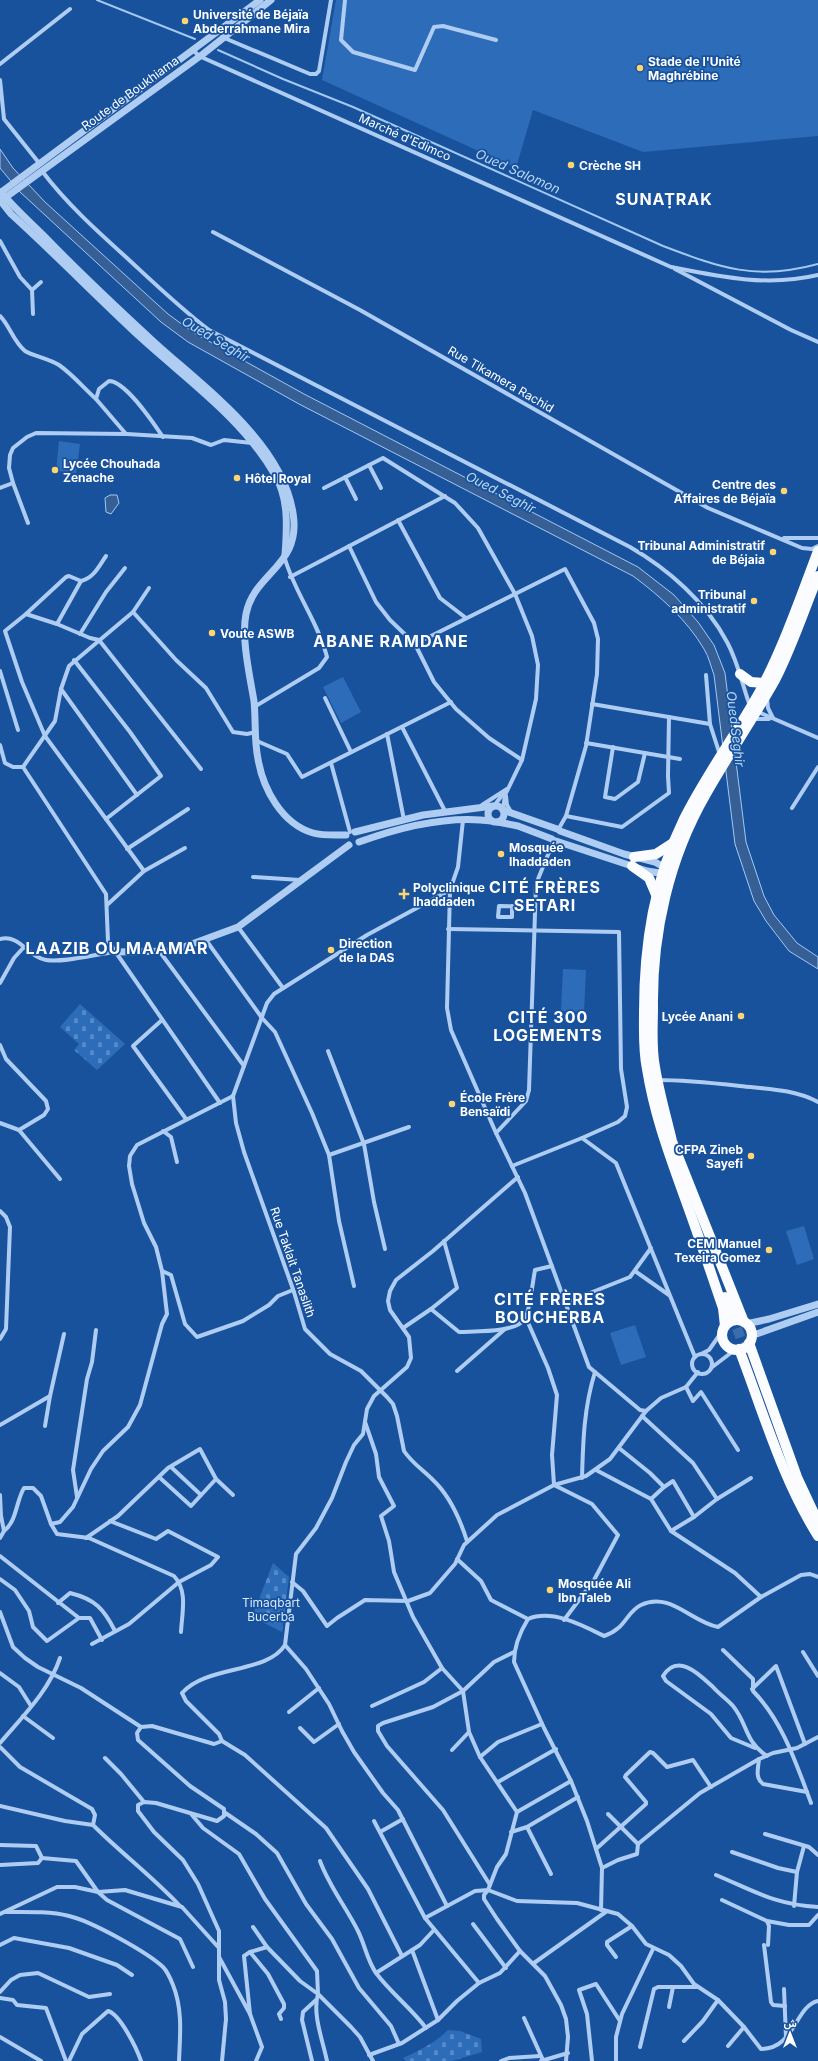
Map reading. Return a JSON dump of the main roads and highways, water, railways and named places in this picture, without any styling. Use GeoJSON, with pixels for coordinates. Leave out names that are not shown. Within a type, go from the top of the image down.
{"type":"FeatureCollection","features":[{"type":"Feature","properties":{"kind":"main road"},"geometry":{"type":"LineString","coordinates":[[751,715],[788,629],[818,551]]}},
{"type":"Feature","properties":{"kind":"main road"},"geometry":{"type":"LineString","coordinates":[[792,1477],[776,1432],[741,1351],[732,1348],[724,1342],[723,1308],[654,1080],[646,1067],[643,986],[649,929],[674,842],[684,819],[766,694],[782,664],[818,576]]}},
{"type":"Feature","properties":{"kind":"main road"},"geometry":{"type":"LineString","coordinates":[[740,674],[751,682],[764,683]]}},
{"type":"Feature","properties":{"kind":"main road"},"geometry":{"type":"LineString","coordinates":[[654,1080],[655,1067],[652,1026],[652,988],[666,872],[722,760]]}},
{"type":"Feature","properties":{"kind":"main road"},"geometry":{"type":"LineString","coordinates":[[657,897],[649,878],[633,862],[656,854],[674,842]]}},
{"type":"Feature","properties":{"kind":"main road"},"geometry":{"type":"LineString","coordinates":[[687,1192],[732,1314]]}},
{"type":"Feature","properties":{"kind":"main road"},"geometry":{"type":"LineString","coordinates":[[687,1192],[745,1323],[750,1328],[750,1339],[800,1506],[818,1536]]}},
{"type":"Feature","properties":{"kind":"main road"},"geometry":{"type":"LineString","coordinates":[[724,1328],[731,1321],[745,1323]]}},
{"type":"Feature","properties":{"kind":"main road"},"geometry":{"type":"LineString","coordinates":[[741,1351],[750,1339]]}},
{"type":"Feature","properties":{"kind":"main road"},"geometry":{"type":"LineString","coordinates":[[741,1351],[792,1477],[818,1522]]}},
{"type":"Feature","properties":{"kind":"waterway","name":"Oued Salomon"},"geometry":{"type":"LineString","coordinates":[[97,0],[195,39]]}},
{"type":"Feature","properties":{"kind":"waterway","name":"Oued Salomon"},"geometry":{"type":"LineString","coordinates":[[218,50],[283,79],[353,107],[663,246],[684,254],[721,266],[757,272],[796,269],[818,264]]}},
{"type":"Feature","properties":{"kind":"tunnel"},"geometry":{"type":"LineString","coordinates":[[732,1314],[747,1356]]}},
{"type":"Feature","properties":{"kind":"place","name":"Université de Béjaïa Abderrahmane Mira"},"geometry":{"type":"Point","coordinates":[185,21]}},
{"type":"Feature","properties":{"kind":"place","name":"Stade de l'Unité Maghrébine"},"geometry":{"type":"Point","coordinates":[640,68]}},
{"type":"Feature","properties":{"kind":"place","name":"Crèche SH"},"geometry":{"type":"Point","coordinates":[571,165]}},
{"type":"Feature","properties":{"kind":"place","name":"Lycée Chouhada Zenache"},"geometry":{"type":"Point","coordinates":[55,470]}},
{"type":"Feature","properties":{"kind":"place","name":"Hôtel Royal"},"geometry":{"type":"Point","coordinates":[237,478]}},
{"type":"Feature","properties":{"kind":"place","name":"Centre des Affaires de Béjaïa"},"geometry":{"type":"Point","coordinates":[784,491]}},
{"type":"Feature","properties":{"kind":"place","name":"Tribunal Administratif de Béjaia"},"geometry":{"type":"Point","coordinates":[773,552]}},
{"type":"Feature","properties":{"kind":"place","name":"Tribunal administratif"},"geometry":{"type":"Point","coordinates":[754,601]}},
{"type":"Feature","properties":{"kind":"place","name":"Voute ASWB"},"geometry":{"type":"Point","coordinates":[212,633]}},
{"type":"Feature","properties":{"kind":"place","name":"Mosquée Ihaddaden"},"geometry":{"type":"Point","coordinates":[501,854]}},
{"type":"Feature","properties":{"kind":"place","name":"Polyclinique Ihaddaden"},"geometry":{"type":"Point","coordinates":[404,894]}},
{"type":"Feature","properties":{"kind":"place","name":"Direction de la DAS"},"geometry":{"type":"Point","coordinates":[331,950]}},
{"type":"Feature","properties":{"kind":"place","name":"Lycée Anani"},"geometry":{"type":"Point","coordinates":[741,1016]}},
{"type":"Feature","properties":{"kind":"place","name":"École Frère Bensaïdi"},"geometry":{"type":"Point","coordinates":[452,1104]}},
{"type":"Feature","properties":{"kind":"place","name":"CFPA Zineb Sayefi"},"geometry":{"type":"Point","coordinates":[751,1156]}},
{"type":"Feature","properties":{"kind":"place","name":"CEM Manuel Texeira Gomez"},"geometry":{"type":"Point","coordinates":[769,1250]}},
{"type":"Feature","properties":{"kind":"place","name":"Mosquée Ali Ibn Taleb"},"geometry":{"type":"Point","coordinates":[550,1590]}},
{"type":"Feature","properties":{"kind":"district","name":"SUNAṬRAK"},"geometry":{"type":"Point","coordinates":[664,199]}},
{"type":"Feature","properties":{"kind":"district","name":"ABANE RAMDANE"},"geometry":{"type":"Point","coordinates":[391,641]}},
{"type":"Feature","properties":{"kind":"district","name":"CITÉ FRÈRES SETARI"},"geometry":{"type":"Point","coordinates":[545,896]}},
{"type":"Feature","properties":{"kind":"district","name":"LAAZIB OU MAAMAR"},"geometry":{"type":"Point","coordinates":[117,948]}},
{"type":"Feature","properties":{"kind":"district","name":"CITÉ 300 LOGEMENTS"},"geometry":{"type":"Point","coordinates":[548,1026]}},
{"type":"Feature","properties":{"kind":"district","name":"CITÉ FRÈRES BOUCHERBA"},"geometry":{"type":"Point","coordinates":[550,1308]}},
{"type":"Feature","properties":{"kind":"water label","name":"Oued Seghir"},"geometry":{"type":"Point","coordinates":[216,339]}},
{"type":"Feature","properties":{"kind":"water label","name":"Oued Seghir"},"geometry":{"type":"Point","coordinates":[501,492]}},
{"type":"Feature","properties":{"kind":"water label","name":"Oued Seghir"},"geometry":{"type":"Point","coordinates":[736,729]}},
{"type":"Feature","properties":{"kind":"park label","name":"Timaqbart Bucerba"},"geometry":{"type":"Point","coordinates":[271,1609]}}]}
